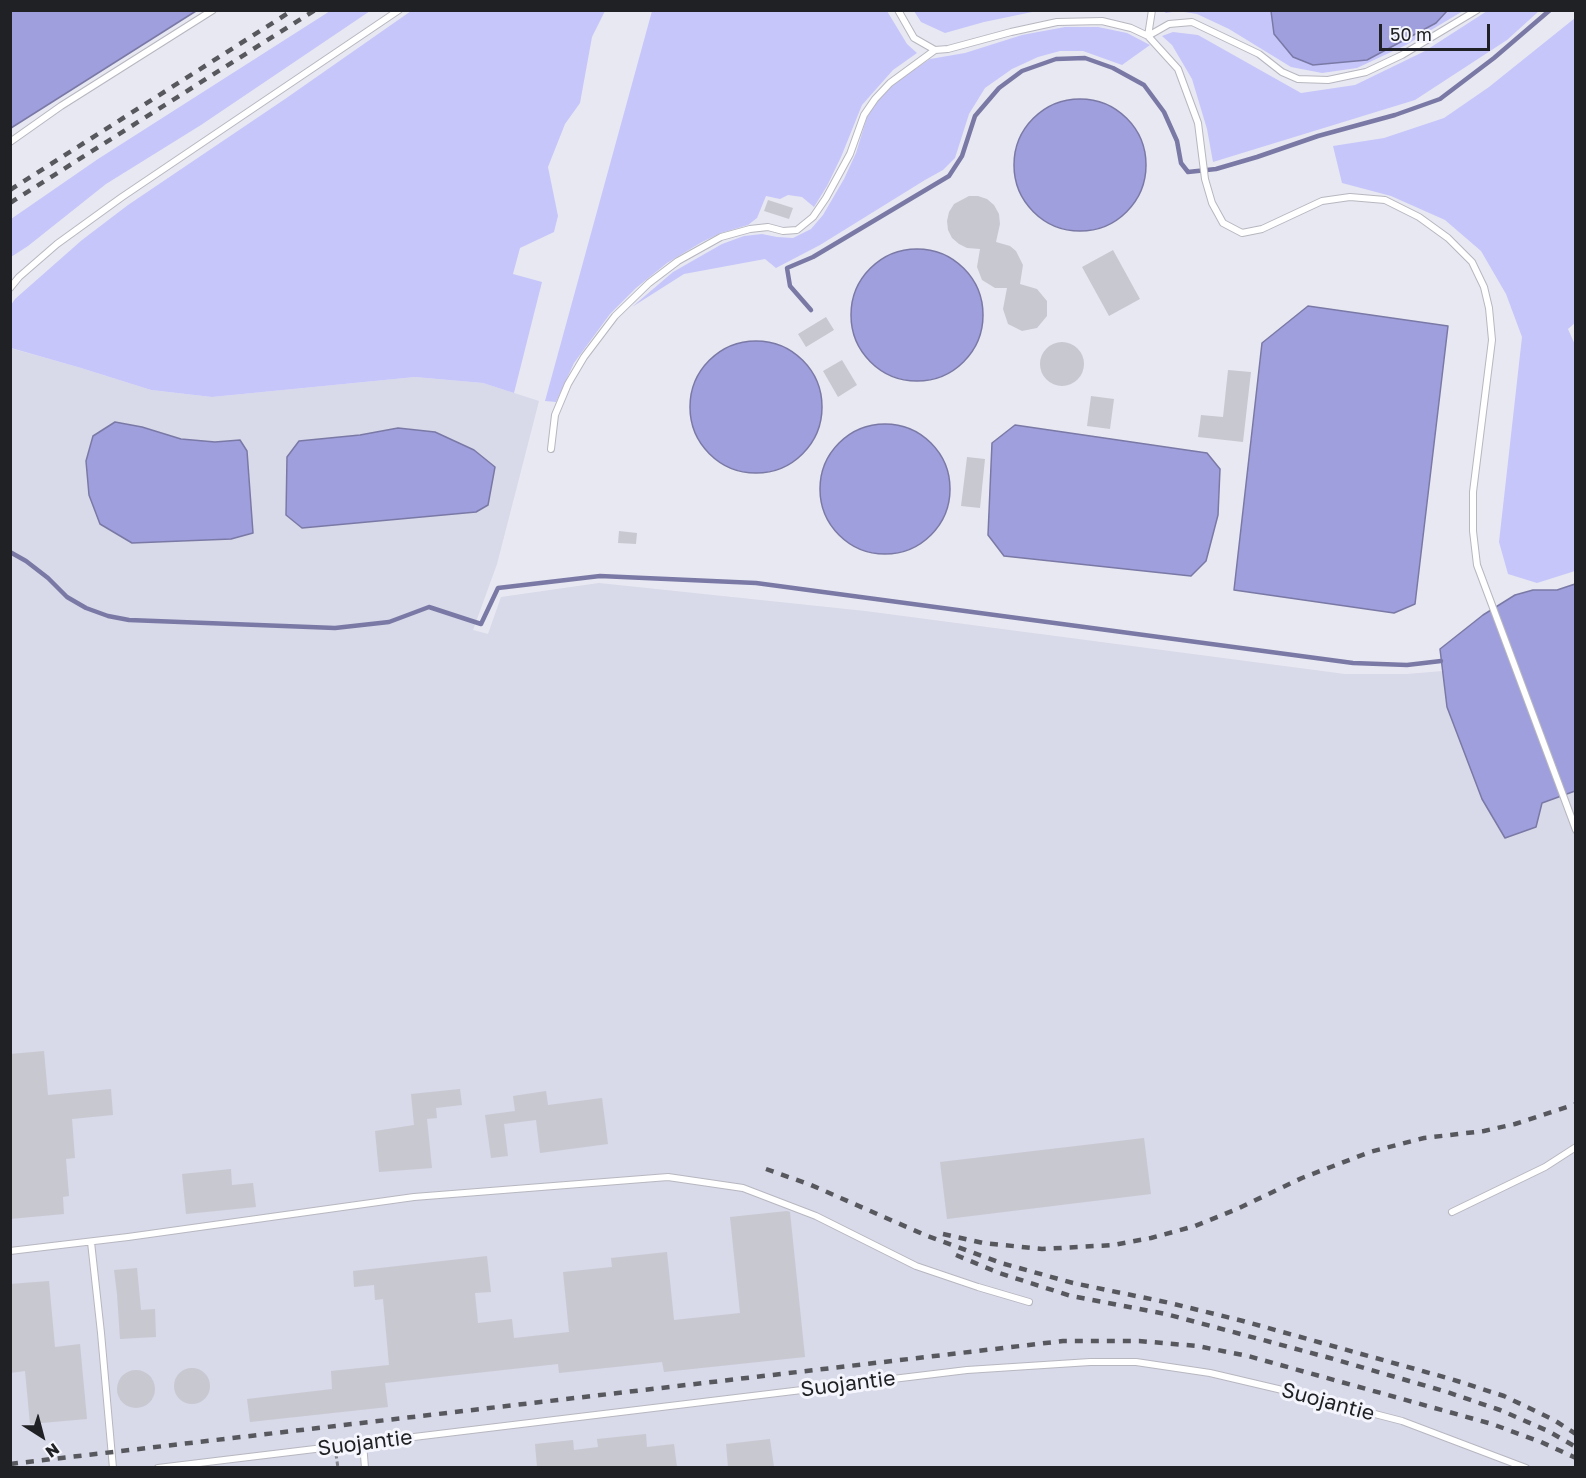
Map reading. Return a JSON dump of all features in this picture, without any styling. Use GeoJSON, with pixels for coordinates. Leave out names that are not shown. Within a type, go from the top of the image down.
{"type":"FeatureCollection","features":[{"type":"Feature","properties":{"kind":"lane"},"geometry":{"type":"LineString","coordinates":[[10,142],[62,106],[213,10]]}},
{"type":"Feature","properties":{"kind":"lane"},"geometry":{"type":"LineString","coordinates":[[10,288],[57,244],[399,10]]}},
{"type":"Feature","properties":{"kind":"lane"},"geometry":{"type":"LineString","coordinates":[[898,10],[914,38],[935,50]]}},
{"type":"Feature","properties":{"kind":"lane"},"geometry":{"type":"LineString","coordinates":[[1148,36],[1152,10]]}},
{"type":"Feature","properties":{"kind":"lane"},"geometry":{"type":"LineString","coordinates":[[1148,36],[1170,24],[1192,22],[1259,54],[1282,72],[1298,79],[1328,80],[1366,72],[1402,55],[1477,10]]}},
{"type":"Feature","properties":{"kind":"lane"},"geometry":{"type":"LineString","coordinates":[[551,449],[555,415],[568,384],[584,357],[615,316],[649,283],[678,261],[721,237],[768,227],[783,231],[797,230],[813,217],[850,154],[864,115],[874,99],[890,83],[935,50],[948,49],[1057,22],[1102,21],[1131,28],[1148,36],[1178,69],[1198,123],[1205,179],[1212,203],[1223,222],[1242,233],[1263,230],[1322,201],[1350,197],[1385,200],[1419,217],[1448,238],[1472,262],[1484,287],[1489,308],[1492,340],[1473,492],[1473,531],[1477,565],[1493,603],[1575,830]]}},
{"type":"Feature","properties":{"kind":"lane"},"geometry":{"type":"LineString","coordinates":[[1452,1212],[1545,1167],[1575,1147]]}},
{"type":"Feature","properties":{"kind":"lane"},"geometry":{"type":"LineString","coordinates":[[10,1251],[91,1242],[414,1197],[668,1177],[743,1188],[816,1216],[916,1266],[1029,1302]]}},
{"type":"Feature","properties":{"kind":"lane"},"geometry":{"type":"LineString","coordinates":[[91,1242],[113,1467]]}},
{"type":"Feature","properties":{"kind":"lane","name":"Suojantie"},"geometry":{"type":"LineString","coordinates":[[158,1467],[968,1370],[1090,1362],[1137,1362],[1210,1373],[1402,1421],[1526,1467]]}},
{"type":"Feature","properties":{"kind":"lane"},"geometry":{"type":"LineString","coordinates":[[363,1443],[365,1467]]}},
{"type":"Feature","properties":{"kind":"shaded area"},"geometry":{"type":"Polygon","coordinates":[[[11,10],[196,10],[196,11],[11,128],[11,10]]]}},
{"type":"Feature","properties":{"kind":"shaded area"},"geometry":{"type":"Polygon","coordinates":[[[1271,10],[1447,11],[1436,23],[1367,60],[1313,65],[1293,57],[1274,34],[1271,10]]]}},
{"type":"Feature","properties":{"kind":"shaded area"},"geometry":{"type":"Polygon","coordinates":[[[330,11],[370,11],[201,125],[106,184],[11,257],[11,219],[98,159],[330,11]]]}},
{"type":"Feature","properties":{"kind":"shaded area"},"geometry":{"type":"Polygon","coordinates":[[[411,11],[605,11],[592,37],[580,103],[565,124],[548,167],[558,216],[554,232],[520,248],[513,274],[542,282],[514,393],[483,383],[415,377],[212,397],[151,390],[11,348],[11,305],[82,240],[128,205],[411,11]]]}},
{"type":"Feature","properties":{"kind":"shaded area"},"geometry":{"type":"Polygon","coordinates":[[[652,11],[887,11],[907,44],[917,53],[893,70],[862,105],[841,157],[814,207],[802,197],[788,195],[780,199],[766,196],[757,218],[748,225],[721,233],[667,263],[636,288],[610,314],[574,363],[556,402],[545,401],[652,11]]]}},
{"type":"Feature","properties":{"kind":"shaded area"},"geometry":{"type":"Polygon","coordinates":[[[914,11],[1037,11],[945,33],[921,22],[914,11]]]}},
{"type":"Feature","properties":{"kind":"shaded area"},"geometry":{"type":"Polygon","coordinates":[[[1178,11],[1271,11],[1274,34],[1405,39],[1436,23],[1447,11],[1463,11],[1406,45],[1357,68],[1322,73],[1291,67],[1229,29],[1197,14],[1178,11]]]}},
{"type":"Feature","properties":{"kind":"shaded area"},"geometry":{"type":"Polygon","coordinates":[[[1487,11],[1539,11],[1507,40],[1415,100],[1213,162],[1207,129],[1192,79],[1172,45],[1162,36],[1173,32],[1198,35],[1301,93],[1355,85],[1425,51],[1487,11]]]}},
{"type":"Feature","properties":{"kind":"shaded area"},"geometry":{"type":"Polygon","coordinates":[[[1575,18],[1576,322],[1568,329],[1576,347],[1575,571],[1537,583],[1508,574],[1499,542],[1522,337],[1506,294],[1481,251],[1445,220],[1391,196],[1342,183],[1333,146],[1384,138],[1444,118],[1489,87],[1575,18]]]}},
{"type":"Feature","properties":{"kind":"shaded area"},"geometry":{"type":"Polygon","coordinates":[[[1065,27],[1098,27],[1127,33],[1150,45],[1122,65],[1083,51],[1060,51],[1038,57],[1012,69],[985,88],[969,114],[955,158],[943,170],[820,245],[776,268],[765,259],[684,274],[632,307],[673,272],[722,244],[744,236],[762,234],[793,238],[811,229],[823,215],[844,179],[856,153],[867,117],[878,99],[896,82],[930,59],[965,53],[1022,35],[1065,27]]]}},
{"type":"Feature","properties":{"kind":"shaded area"},"geometry":{"type":"Polygon","coordinates":[[[1080,99],[1105,104],[1126,119],[1141,140],[1146,165],[1141,190],[1126,211],[1105,226],[1080,231],[1055,226],[1034,211],[1019,190],[1014,165],[1019,140],[1034,119],[1055,104],[1080,99]]]}},
{"type":"Feature","properties":{"kind":"shaded area"},"geometry":{"type":"Polygon","coordinates":[[[917,249],[942,254],[963,269],[978,290],[983,315],[978,340],[963,361],[942,376],[917,381],[892,376],[871,361],[856,340],[851,315],[856,290],[871,269],[892,254],[917,249]]]}},
{"type":"Feature","properties":{"kind":"shaded area"},"geometry":{"type":"Polygon","coordinates":[[[1308,306],[1448,326],[1415,604],[1394,613],[1234,590],[1262,343],[1308,306]]]}},
{"type":"Feature","properties":{"kind":"shaded area"},"geometry":{"type":"Polygon","coordinates":[[[756,341],[781,346],[803,360],[817,382],[822,407],[817,432],[803,454],[781,468],[756,473],[731,468],[709,454],[695,432],[690,407],[695,382],[709,360],[731,346],[756,341]]]}},
{"type":"Feature","properties":{"kind":"shaded area"},"geometry":{"type":"Polygon","coordinates":[[[10,348],[151,390],[212,397],[415,377],[483,383],[539,401],[497,564],[473,630],[488,634],[501,597],[599,583],[865,611],[1345,674],[1407,674],[1443,671],[1447,707],[1542,803],[1575,791],[1575,1467],[11,1467],[10,348]]]}},
{"type":"Feature","properties":{"kind":"shaded area"},"geometry":{"type":"Polygon","coordinates":[[[115,422],[142,427],[181,439],[215,442],[240,440],[247,451],[253,533],[231,539],[132,543],[100,524],[89,495],[86,461],[93,436],[115,422]]]}},
{"type":"Feature","properties":{"kind":"shaded area"},"geometry":{"type":"Polygon","coordinates":[[[885,424],[910,429],[931,443],[945,464],[950,489],[945,514],[931,535],[910,549],[885,554],[860,549],[839,535],[825,514],[820,489],[825,464],[839,443],[860,429],[885,424]]]}},
{"type":"Feature","properties":{"kind":"shaded area"},"geometry":{"type":"Polygon","coordinates":[[[1015,425],[1207,453],[1220,469],[1218,515],[1206,561],[1191,576],[1004,556],[988,535],[992,443],[1015,425]]]}},
{"type":"Feature","properties":{"kind":"shaded area"},"geometry":{"type":"Polygon","coordinates":[[[398,428],[435,432],[474,450],[495,467],[488,505],[476,512],[302,528],[286,515],[287,457],[299,441],[360,435],[398,428]]]}},
{"type":"Feature","properties":{"kind":"shaded area"},"geometry":{"type":"Polygon","coordinates":[[[1575,584],[1575,791],[1542,803],[1536,827],[1505,838],[1482,799],[1447,707],[1440,649],[1483,615],[1515,595],[1533,590],[1557,590],[1575,584]]]}},
{"type":"Feature","properties":{"kind":"building"},"geometry":{"type":"Polygon","coordinates":[[[969,196],[987,199],[994,205],[999,214],[1000,224],[996,242],[1010,246],[1016,251],[1023,265],[1020,284],[1037,289],[1047,301],[1047,316],[1037,328],[1022,331],[1008,324],[1003,309],[1007,288],[995,288],[982,280],[977,267],[980,249],[967,248],[952,238],[948,230],[949,212],[954,204],[969,196]]]}},
{"type":"Feature","properties":{"kind":"building"},"geometry":{"type":"Polygon","coordinates":[[[768,200],[793,208],[789,219],[764,211],[768,200]]]}},
{"type":"Feature","properties":{"kind":"building"},"geometry":{"type":"Polygon","coordinates":[[[1113,250],[1140,299],[1109,316],[1082,267],[1113,250]]]}},
{"type":"Feature","properties":{"kind":"building"},"geometry":{"type":"Polygon","coordinates":[[[826,317],[834,330],[806,347],[798,334],[826,317]]]}},
{"type":"Feature","properties":{"kind":"building"},"geometry":{"type":"Polygon","coordinates":[[[1062,342],[1077,349],[1084,364],[1077,379],[1062,386],[1047,379],[1040,364],[1047,349],[1062,342]]]}},
{"type":"Feature","properties":{"kind":"building"},"geometry":{"type":"Polygon","coordinates":[[[842,360],[857,385],[838,397],[823,371],[842,360]]]}},
{"type":"Feature","properties":{"kind":"building"},"geometry":{"type":"Polygon","coordinates":[[[1228,370],[1251,372],[1243,442],[1198,437],[1201,415],[1223,417],[1228,370]]]}},
{"type":"Feature","properties":{"kind":"building"},"geometry":{"type":"Polygon","coordinates":[[[1091,396],[1114,399],[1110,429],[1087,426],[1091,396]]]}},
{"type":"Feature","properties":{"kind":"building"},"geometry":{"type":"Polygon","coordinates":[[[967,457],[985,459],[980,508],[961,506],[967,457]]]}},
{"type":"Feature","properties":{"kind":"building"},"geometry":{"type":"Polygon","coordinates":[[[619,531],[637,533],[636,544],[618,543],[619,531]]]}},
{"type":"Feature","properties":{"kind":"building"},"geometry":{"type":"Polygon","coordinates":[[[44,1051],[48,1095],[111,1089],[113,1115],[72,1119],[75,1158],[66,1159],[69,1196],[63,1197],[64,1214],[10,1219],[10,1054],[44,1051]]]}},
{"type":"Feature","properties":{"kind":"building"},"geometry":{"type":"Polygon","coordinates":[[[460,1089],[462,1105],[436,1108],[437,1118],[427,1119],[432,1168],[379,1172],[375,1131],[414,1125],[411,1094],[460,1089]]]}},
{"type":"Feature","properties":{"kind":"building"},"geometry":{"type":"Polygon","coordinates":[[[546,1091],[548,1105],[602,1098],[608,1144],[540,1153],[536,1120],[504,1124],[508,1156],[491,1158],[485,1115],[515,1111],[513,1096],[546,1091]]]}},
{"type":"Feature","properties":{"kind":"building"},"geometry":{"type":"Polygon","coordinates":[[[1144,1138],[1151,1194],[947,1219],[940,1162],[1144,1138]]]}},
{"type":"Feature","properties":{"kind":"building"},"geometry":{"type":"Polygon","coordinates":[[[231,1169],[232,1185],[253,1183],[256,1207],[186,1214],[182,1174],[231,1169]]]}},
{"type":"Feature","properties":{"kind":"building"},"geometry":{"type":"Polygon","coordinates":[[[790,1212],[805,1357],[664,1372],[662,1362],[559,1373],[558,1364],[385,1383],[388,1407],[250,1422],[247,1399],[332,1389],[331,1371],[389,1365],[383,1299],[375,1300],[374,1285],[354,1287],[353,1271],[487,1256],[491,1292],[475,1293],[478,1323],[512,1319],[514,1338],[569,1332],[563,1272],[612,1267],[611,1258],[667,1252],[674,1320],[740,1313],[730,1217],[790,1212]]]}},
{"type":"Feature","properties":{"kind":"building"},"geometry":{"type":"Polygon","coordinates":[[[137,1268],[141,1310],[155,1309],[156,1337],[120,1339],[114,1270],[137,1268]]]}},
{"type":"Feature","properties":{"kind":"building"},"geometry":{"type":"Polygon","coordinates":[[[49,1281],[55,1347],[80,1344],[87,1419],[30,1424],[25,1371],[10,1373],[10,1284],[49,1281]]]}},
{"type":"Feature","properties":{"kind":"building"},"geometry":{"type":"Polygon","coordinates":[[[192,1368],[205,1373],[210,1386],[205,1399],[192,1404],[179,1399],[174,1386],[179,1373],[192,1368]]]}},
{"type":"Feature","properties":{"kind":"building"},"geometry":{"type":"Polygon","coordinates":[[[136,1370],[149,1376],[155,1389],[149,1402],[136,1408],[123,1402],[117,1389],[123,1376],[136,1370]]]}},
{"type":"Feature","properties":{"kind":"building"},"geometry":{"type":"Polygon","coordinates":[[[646,1434],[647,1447],[674,1444],[677,1467],[537,1467],[535,1444],[573,1440],[574,1450],[598,1447],[597,1439],[646,1434]]]}},
{"type":"Feature","properties":{"kind":"building"},"geometry":{"type":"Polygon","coordinates":[[[770,1439],[774,1467],[728,1467],[726,1444],[770,1439]]]}},
{"type":"Feature","properties":{"kind":"waterway"},"geometry":{"type":"LineString","coordinates":[[811,310],[790,286],[787,268],[813,257],[949,176],[962,156],[975,116],[999,88],[1022,71],[1056,59],[1085,58],[1113,68],[1144,85],[1164,112],[1177,141],[1181,163],[1188,172],[1216,169],[1318,136],[1395,115],[1440,99],[1494,58],[1550,10]]}},
{"type":"Feature","properties":{"kind":"waterway"},"geometry":{"type":"LineString","coordinates":[[10,552],[48,578],[67,597],[86,608],[129,620],[335,628],[389,622],[429,607],[481,624],[498,588],[600,576],[756,583],[1353,663],[1407,665],[1441,661]]}},
{"type":"Feature","properties":{"kind":"railway"},"geometry":{"type":"LineString","coordinates":[[10,190],[293,10]]}},
{"type":"Feature","properties":{"kind":"railway"},"geometry":{"type":"LineString","coordinates":[[10,203],[315,10]]}},
{"type":"Feature","properties":{"kind":"railway"},"geometry":{"type":"LineString","coordinates":[[943,1234],[983,1243],[1042,1249],[1113,1245],[1151,1238],[1195,1226],[1302,1178],[1370,1152],[1424,1138],[1484,1131],[1515,1124],[1576,1104]]}},
{"type":"Feature","properties":{"kind":"railway"},"geometry":{"type":"LineString","coordinates":[[766,1169],[811,1185],[925,1235],[1001,1263],[1073,1283],[1243,1321],[1451,1379],[1504,1396],[1554,1420],[1576,1434]]}},
{"type":"Feature","properties":{"kind":"railway"},"geometry":{"type":"LineString","coordinates":[[956,1255],[999,1273],[1071,1296],[1166,1314],[1447,1392],[1500,1410],[1548,1431],[1576,1447]]}},
{"type":"Feature","properties":{"kind":"railway"},"geometry":{"type":"LineString","coordinates":[[10,1464],[1063,1341],[1139,1341],[1197,1346],[1248,1356],[1492,1424],[1576,1458]]}}]}
